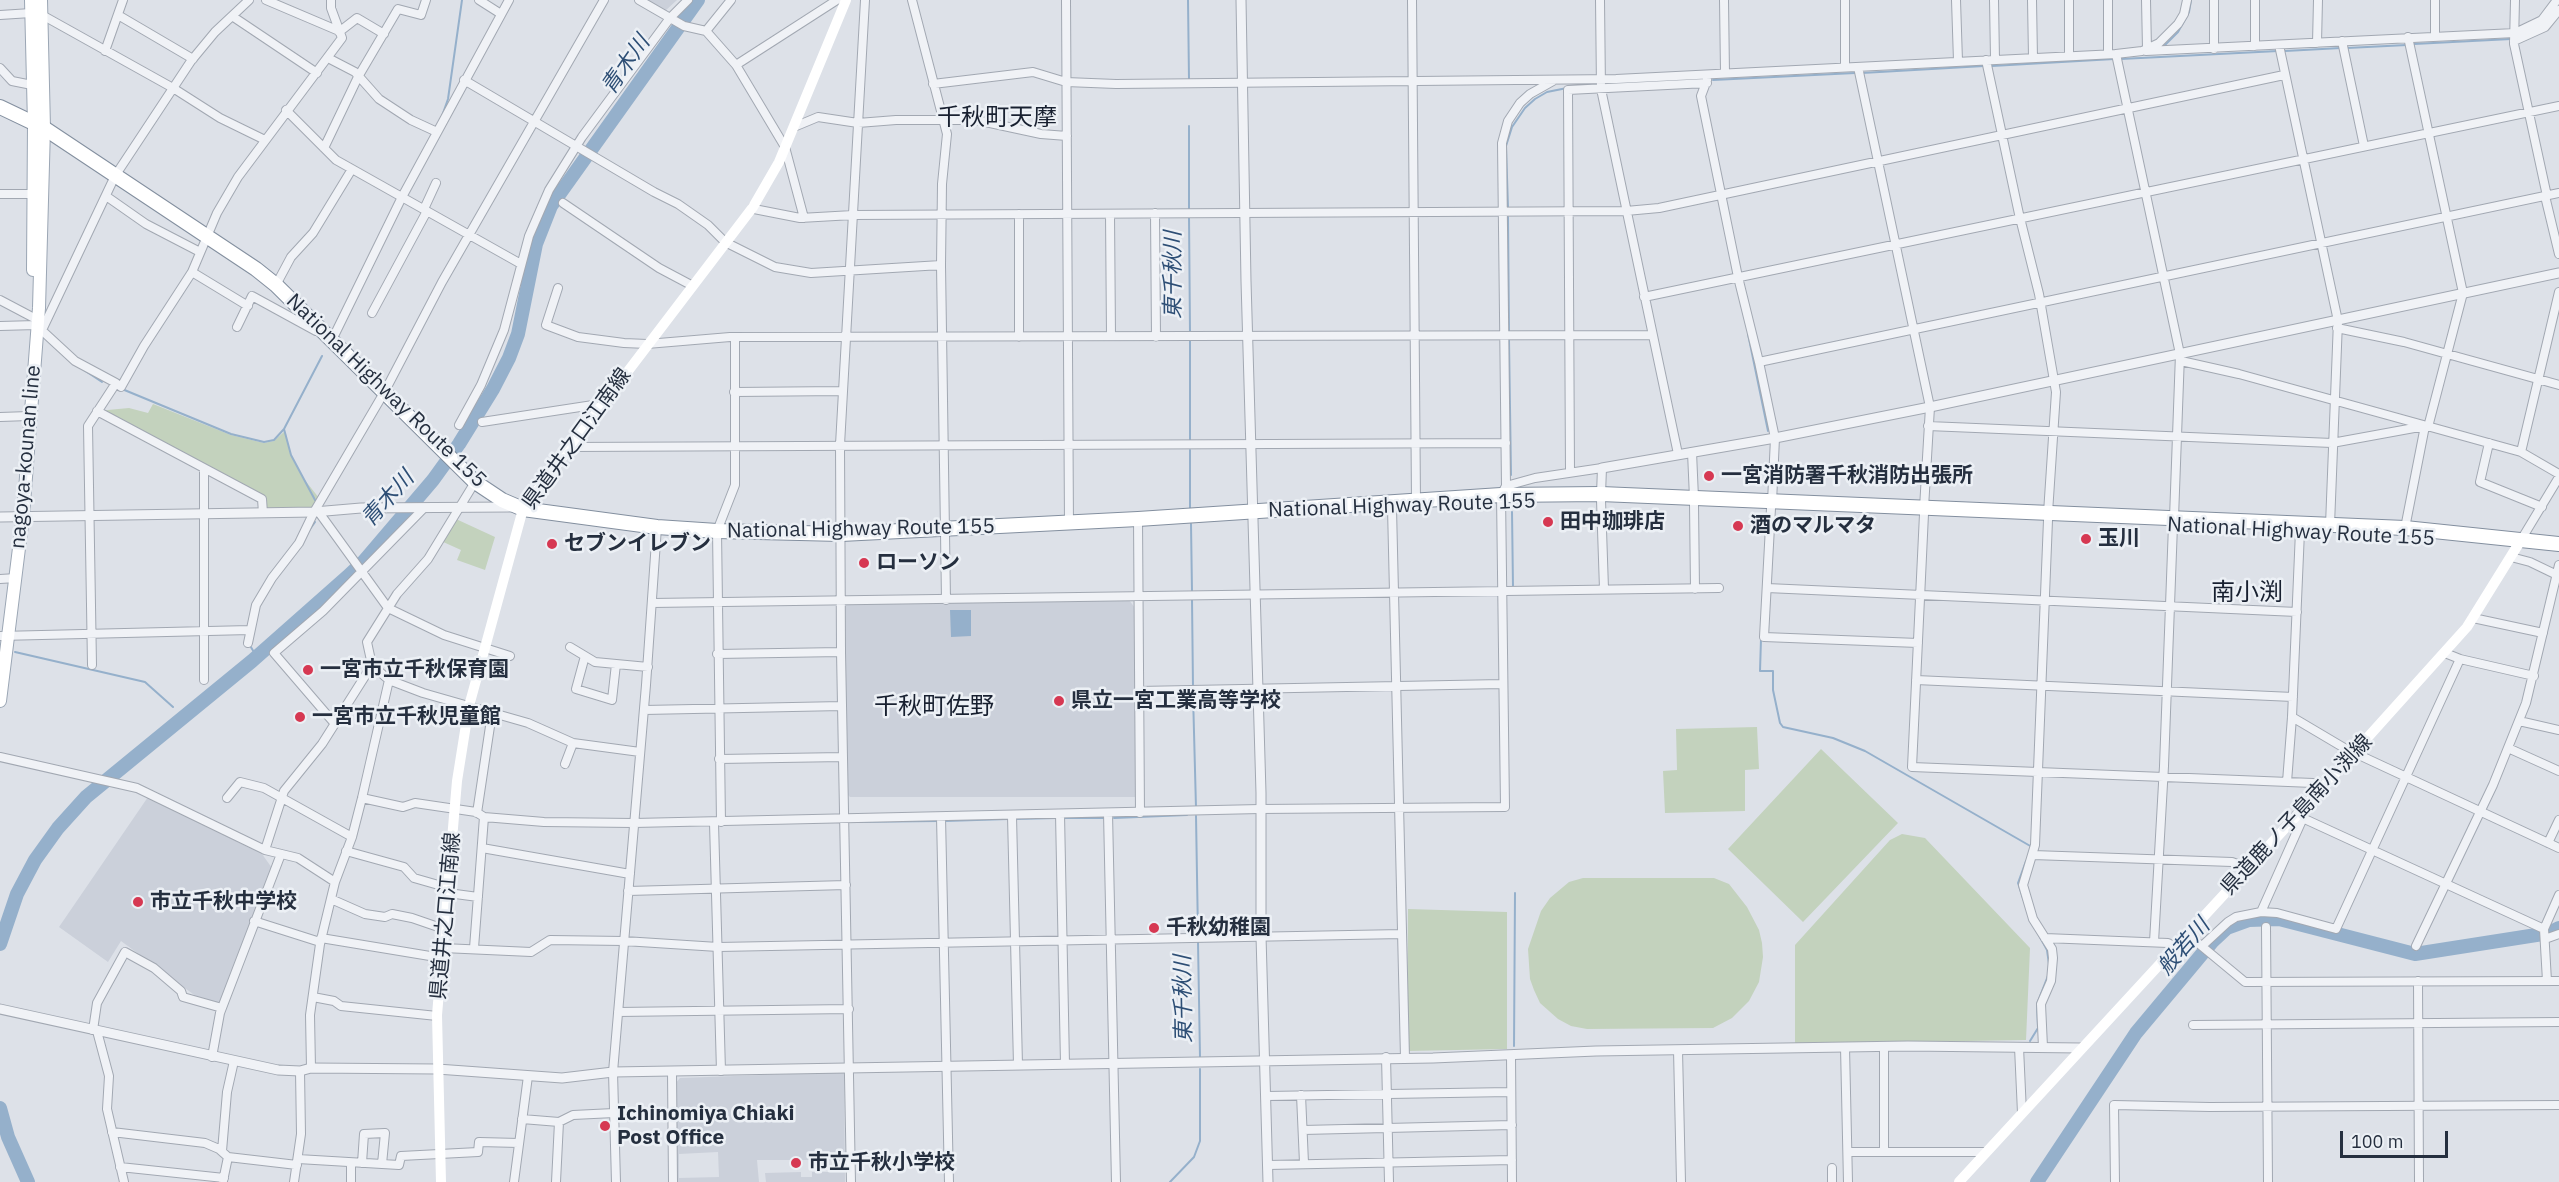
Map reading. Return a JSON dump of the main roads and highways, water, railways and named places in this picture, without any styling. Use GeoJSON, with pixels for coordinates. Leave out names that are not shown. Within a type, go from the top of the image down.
{"type":"FeatureCollection","features":[{"type":"Feature","properties":{"kind":"highway","name":"National Highway Route 155"},"geometry":{"type":"LineString","coordinates":[[0,107],[39,126],[247,262],[276,285],[475,482],[502,500],[523,509],[657,527],[841,534],[1138,519],[1503,494],[2173,522],[2404,536],[2559,552]]}},
{"type":"Feature","properties":{"kind":"highway","name":"National Highway Route 155"},"geometry":{"type":"LineString","coordinates":[[1252,511],[1274,514],[1392,508],[1503,494]]}},
{"type":"Feature","properties":{"kind":"highway","name":"National Highway Route 155"},"geometry":{"type":"LineString","coordinates":[[2173,522],[2405,528],[2516,548],[2559,544]]}},
{"type":"Feature","properties":{"kind":"main road","name":"nagoya-kounan line"},"geometry":{"type":"LineString","coordinates":[[0,701],[4,635],[15,578],[23,516],[38,325],[43,218],[37,14],[31,0]]}},
{"type":"Feature","properties":{"kind":"main road","name":"nagoya-kounan line"},"geometry":{"type":"LineString","coordinates":[[38,325],[33,306],[33,194],[39,126],[32,84],[37,14],[41,0]]}},
{"type":"Feature","properties":{"kind":"main road","name":"県道井之口江南線"},"geometry":{"type":"LineString","coordinates":[[441,1182],[437,1016],[460,753],[469,706],[523,509],[691,285],[753,207],[769,181],[794,127],[846,0]]}},
{"type":"Feature","properties":{"kind":"main road","name":"県道鹿ノ子島南小渕線"},"geometry":{"type":"LineString","coordinates":[[1959,1182],[2248,868],[2300,817],[2324,786],[2445,653],[2473,618],[2516,548]]}},
{"type":"Feature","properties":{"kind":"water"},"geometry":{"type":"Polygon","coordinates":[[[950,610],[971,610],[971,636],[951,637],[950,610]]]}},
{"type":"Feature","properties":{"kind":"waterway"},"geometry":{"type":"LineString","coordinates":[[442,116],[448,99],[462,0]]}},
{"type":"Feature","properties":{"kind":"waterway","name":"青木川"},"geometry":{"type":"LineString","coordinates":[[0,944],[17,894],[35,860],[58,828],[86,797],[252,661],[347,577],[364,561],[433,480],[459,444],[509,358],[518,334],[536,244],[551,206],[698,0]]}},
{"type":"Feature","properties":{"kind":"waterway","name":"東千秋川"},"geometry":{"type":"LineString","coordinates":[[1188,0],[1189,79]]}},
{"type":"Feature","properties":{"kind":"waterway"},"geometry":{"type":"LineString","coordinates":[[2162,48],[2178,32],[2189,12],[2191,0]]}},
{"type":"Feature","properties":{"kind":"waterway"},"geometry":{"type":"LineString","coordinates":[[2414,44],[2511,39]]}},
{"type":"Feature","properties":{"kind":"waterway"},"geometry":{"type":"LineString","coordinates":[[2347,48],[2407,45]]}},
{"type":"Feature","properties":{"kind":"waterway"},"geometry":{"type":"LineString","coordinates":[[2285,51],[2341,48]]}},
{"type":"Feature","properties":{"kind":"waterway"},"geometry":{"type":"LineString","coordinates":[[2121,59],[2278,51]]}},
{"type":"Feature","properties":{"kind":"waterway"},"geometry":{"type":"LineString","coordinates":[[1992,66],[2114,59]]}},
{"type":"Feature","properties":{"kind":"waterway"},"geometry":{"type":"LineString","coordinates":[[1862,73],[1984,66]]}},
{"type":"Feature","properties":{"kind":"waterway"},"geometry":{"type":"LineString","coordinates":[[1713,80],[1855,73]]}},
{"type":"Feature","properties":{"kind":"waterway"},"geometry":{"type":"LineString","coordinates":[[1508,208],[1506,146],[1512,127],[1525,108],[1535,99],[1547,92],[1567,88]]}},
{"type":"Feature","properties":{"kind":"waterway","name":"東千秋川"},"geometry":{"type":"LineString","coordinates":[[1189,126],[1189,210]]}},
{"type":"Feature","properties":{"kind":"waterway","name":"東千秋川"},"geometry":{"type":"LineString","coordinates":[[1189,217],[1190,334]]}},
{"type":"Feature","properties":{"kind":"waterway"},"geometry":{"type":"LineString","coordinates":[[1508,217],[1509,333]]}},
{"type":"Feature","properties":{"kind":"waterway"},"geometry":{"type":"LineString","coordinates":[[1748,334],[1768,431]]}},
{"type":"Feature","properties":{"kind":"waterway"},"geometry":{"type":"LineString","coordinates":[[1509,340],[1511,475]]}},
{"type":"Feature","properties":{"kind":"waterway","name":"東千秋川"},"geometry":{"type":"LineString","coordinates":[[1190,341],[1190,442]]}},
{"type":"Feature","properties":{"kind":"waterway"},"geometry":{"type":"LineString","coordinates":[[315,500],[291,455],[284,429],[322,356]]}},
{"type":"Feature","properties":{"kind":"waterway"},"geometry":{"type":"LineString","coordinates":[[84,370],[102,382]]}},
{"type":"Feature","properties":{"kind":"waterway"},"geometry":{"type":"LineString","coordinates":[[122,389],[231,434],[264,442],[274,440],[284,429]]}},
{"type":"Feature","properties":{"kind":"waterway","name":"東千秋川"},"geometry":{"type":"LineString","coordinates":[[1190,450],[1190,510]]}},
{"type":"Feature","properties":{"kind":"waterway"},"geometry":{"type":"LineString","coordinates":[[1512,512],[1513,587]]}},
{"type":"Feature","properties":{"kind":"waterway"},"geometry":{"type":"LineString","coordinates":[[308,532],[315,522]]}},
{"type":"Feature","properties":{"kind":"waterway","name":"東千秋川"},"geometry":{"type":"LineString","coordinates":[[1191,524],[1192,592]]}},
{"type":"Feature","properties":{"kind":"waterway","name":"東千秋川"},"geometry":{"type":"LineString","coordinates":[[1192,600],[1193,687]]}},
{"type":"Feature","properties":{"kind":"waterway"},"geometry":{"type":"LineString","coordinates":[[1761,639],[1760,671],[1773,671],[1773,690],[1780,723],[1783,727],[1833,738],[1865,751],[2032,847]]}},
{"type":"Feature","properties":{"kind":"waterway"},"geometry":{"type":"LineString","coordinates":[[249,644],[257,657]]}},
{"type":"Feature","properties":{"kind":"waterway"},"geometry":{"type":"LineString","coordinates":[[15,652],[145,682],[173,707]]}},
{"type":"Feature","properties":{"kind":"waterway","name":"東千秋川"},"geometry":{"type":"LineString","coordinates":[[1193,694],[1196,808]]}},
{"type":"Feature","properties":{"kind":"waterway"},"geometry":{"type":"LineString","coordinates":[[1114,818],[1187,815]]}},
{"type":"Feature","properties":{"kind":"waterway","name":"東千秋川"},"geometry":{"type":"LineString","coordinates":[[1196,816],[1198,935]]}},
{"type":"Feature","properties":{"kind":"waterway"},"geometry":{"type":"LineString","coordinates":[[1016,819],[1056,818]]}},
{"type":"Feature","properties":{"kind":"waterway"},"geometry":{"type":"LineString","coordinates":[[1063,818],[1104,818]]}},
{"type":"Feature","properties":{"kind":"waterway"},"geometry":{"type":"LineString","coordinates":[[945,821],[1008,819]]}},
{"type":"Feature","properties":{"kind":"waterway"},"geometry":{"type":"LineString","coordinates":[[850,822],[938,821]]}},
{"type":"Feature","properties":{"kind":"waterway"},"geometry":{"type":"LineString","coordinates":[[2024,901],[2018,883],[2026,861]]}},
{"type":"Feature","properties":{"kind":"waterway"},"geometry":{"type":"LineString","coordinates":[[1514,1046],[1515,893]]}},
{"type":"Feature","properties":{"kind":"waterway","name":"般若川"},"geometry":{"type":"LineString","coordinates":[[2037,1182],[2136,1033],[2212,942],[2227,928],[2249,920],[2279,919],[2415,954],[2549,933],[2559,928]]}},
{"type":"Feature","properties":{"kind":"waterway"},"geometry":{"type":"LineString","coordinates":[[2035,928],[2047,950],[2049,964]]}},
{"type":"Feature","properties":{"kind":"waterway","name":"東千秋川"},"geometry":{"type":"LineString","coordinates":[[1198,942],[1200,1057]]}},
{"type":"Feature","properties":{"kind":"waterway"},"geometry":{"type":"LineString","coordinates":[[2030,1041],[2038,1028],[2037,1004],[2049,973]]}},
{"type":"Feature","properties":{"kind":"waterway","name":"東千秋川"},"geometry":{"type":"LineString","coordinates":[[1170,1182],[1194,1157],[1200,1141],[1200,1069]]}},
{"type":"Feature","properties":{"kind":"waterway","name":"青木川"},"geometry":{"type":"LineString","coordinates":[[0,1108],[8,1137],[28,1182]]}},
{"type":"Feature","properties":{"kind":"place","name":"一宮消防署千秋消防出張所"},"geometry":{"type":"Point","coordinates":[1709,476]}},
{"type":"Feature","properties":{"kind":"place","name":"田中珈琲店"},"geometry":{"type":"Point","coordinates":[1548,522]}},
{"type":"Feature","properties":{"kind":"place","name":"酒のマルマタ"},"geometry":{"type":"Point","coordinates":[1738,526]}},
{"type":"Feature","properties":{"kind":"place","name":"玉川"},"geometry":{"type":"Point","coordinates":[2086,539]}},
{"type":"Feature","properties":{"kind":"place","name":"セブンイレブン"},"geometry":{"type":"Point","coordinates":[552,544]}},
{"type":"Feature","properties":{"kind":"place","name":"ローソン"},"geometry":{"type":"Point","coordinates":[864,563]}},
{"type":"Feature","properties":{"kind":"place","name":"一宮市立千秋保育園"},"geometry":{"type":"Point","coordinates":[308,670]}},
{"type":"Feature","properties":{"kind":"place","name":"県立一宮工業高等学校"},"geometry":{"type":"Point","coordinates":[1059,701]}},
{"type":"Feature","properties":{"kind":"place","name":"一宮市立千秋児童館"},"geometry":{"type":"Point","coordinates":[300,717]}},
{"type":"Feature","properties":{"kind":"place","name":"市立千秋中学校"},"geometry":{"type":"Point","coordinates":[138,902]}},
{"type":"Feature","properties":{"kind":"place","name":"千秋幼稚園"},"geometry":{"type":"Point","coordinates":[1154,928]}},
{"type":"Feature","properties":{"kind":"place","name":"Ichinomiya Chiaki Post Office"},"geometry":{"type":"Point","coordinates":[605,1126]}},
{"type":"Feature","properties":{"kind":"place","name":"市立千秋小学校"},"geometry":{"type":"Point","coordinates":[796,1163]}},
{"type":"Feature","properties":{"kind":"district","name":"千秋町天摩"},"geometry":{"type":"Point","coordinates":[997,118]}},
{"type":"Feature","properties":{"kind":"district","name":"南小渕"},"geometry":{"type":"Point","coordinates":[2247,593]}},
{"type":"Feature","properties":{"kind":"district","name":"千秋町佐野"},"geometry":{"type":"Point","coordinates":[934,707]}}]}
